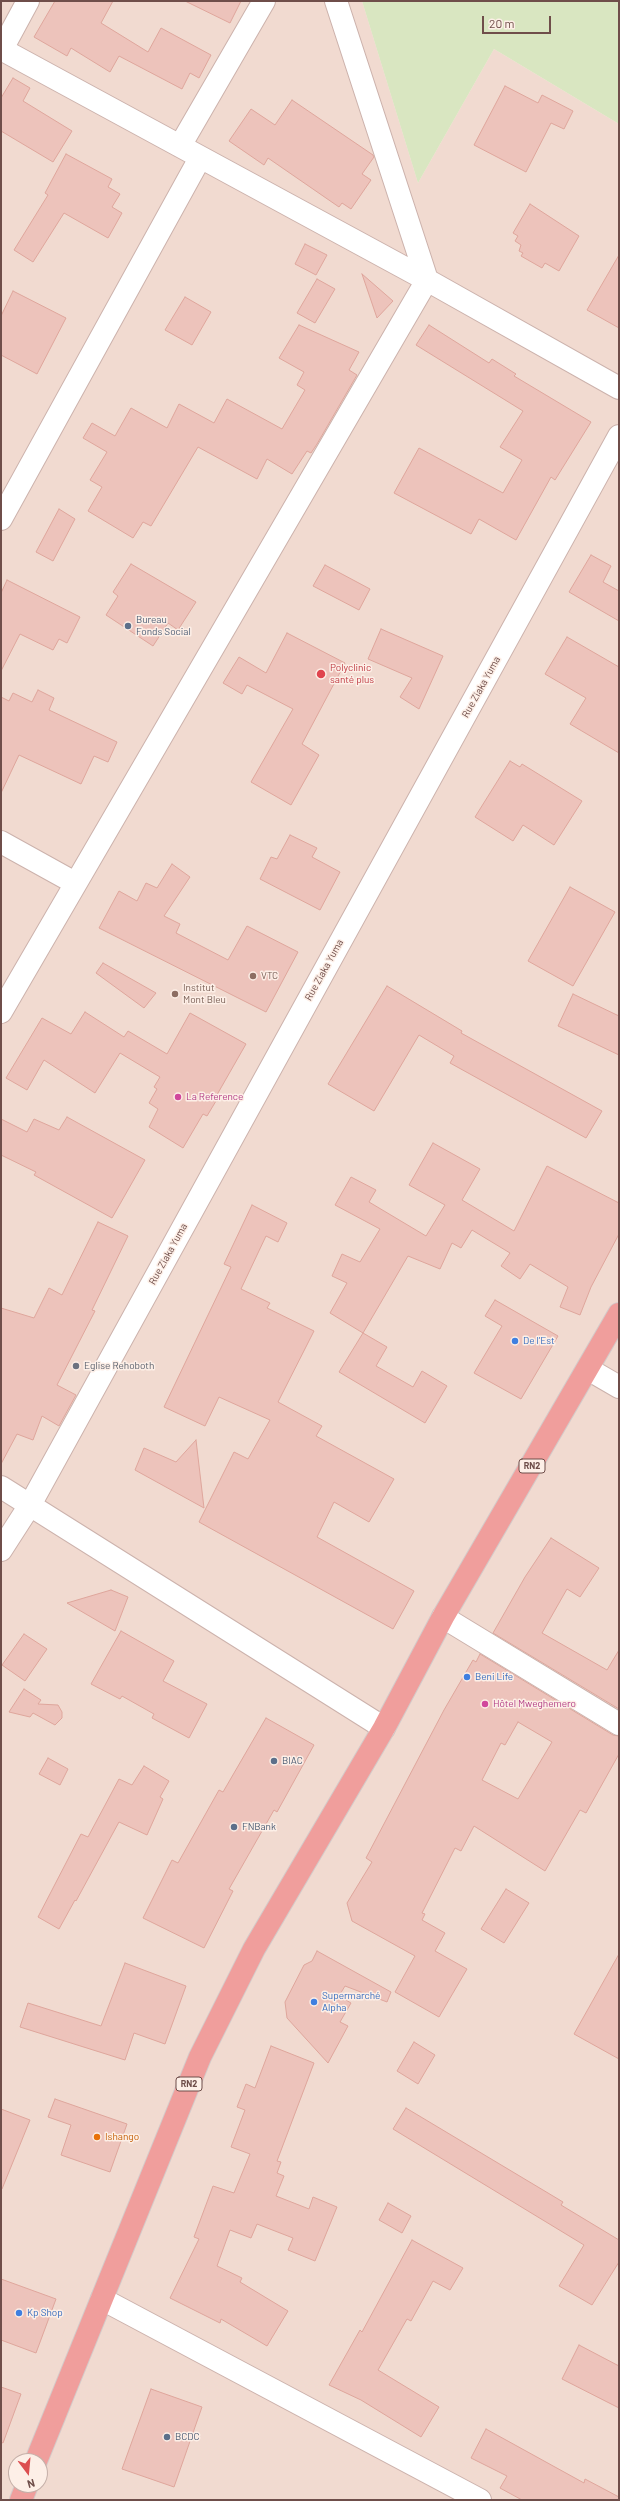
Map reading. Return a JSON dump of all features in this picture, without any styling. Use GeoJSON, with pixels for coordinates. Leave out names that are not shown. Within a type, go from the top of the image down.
{"type":"FeatureCollection","features":[{"type":"Feature","properties":{"kind":"highway","name":"RN2"},"geometry":{"type":"LineString","coordinates":[[39,2453],[203,2050],[254,1949],[384,1728],[443,1617],[588,1370],[619,1314]]}},
{"type":"Feature","properties":{"kind":"street"},"geometry":{"type":"LineString","coordinates":[[28,1],[1,50],[427,280],[619,388]]}},
{"type":"Feature","properties":{"kind":"street"},"geometry":{"type":"LineString","coordinates":[[180,146],[264,1]]}},
{"type":"Feature","properties":{"kind":"street"},"geometry":{"type":"LineString","coordinates":[[1,1012],[427,280],[336,1]]}},
{"type":"Feature","properties":{"kind":"street"},"geometry":{"type":"LineString","coordinates":[[1,519],[200,158]]}},
{"type":"Feature","properties":{"kind":"street","name":"Rue Ziaka Yuma"},"geometry":{"type":"LineString","coordinates":[[1,1550],[30,1505],[619,436]]}},
{"type":"Feature","properties":{"kind":"street"},"geometry":{"type":"LineString","coordinates":[[1,842],[75,883]]}},
{"type":"Feature","properties":{"kind":"street"},"geometry":{"type":"LineString","coordinates":[[588,1370],[619,1387]]}},
{"type":"Feature","properties":{"kind":"street"},"geometry":{"type":"LineString","coordinates":[[1,1487],[384,1728]]}},
{"type":"Feature","properties":{"kind":"street"},"geometry":{"type":"LineString","coordinates":[[443,1617],[619,1724]]}},
{"type":"Feature","properties":{"kind":"street"},"geometry":{"type":"LineString","coordinates":[[102,2299],[480,2500]]}},
{"type":"Feature","properties":{"kind":"shaded area"},"geometry":{"type":"Polygon","coordinates":[[[1,1],[362,1],[418,183],[494,49],[619,124],[619,2500],[1,2500],[1,1]]]}},
{"type":"Feature","properties":{"kind":"green space"},"geometry":{"type":"Polygon","coordinates":[[[362,1],[619,1],[619,124],[494,49],[418,183],[362,1]]]}},
{"type":"Feature","properties":{"kind":"building"},"geometry":{"type":"Polygon","coordinates":[[[55,1],[113,1],[101,23],[148,52],[161,28],[211,55],[199,78],[190,73],[182,89],[119,56],[110,72],[71,48],[67,56],[34,37],[55,1]]]}},
{"type":"Feature","properties":{"kind":"building"},"geometry":{"type":"Polygon","coordinates":[[[185,1],[241,1],[230,23],[185,1]]]}},
{"type":"Feature","properties":{"kind":"building"},"geometry":{"type":"Polygon","coordinates":[[[13,78],[30,88],[23,101],[72,131],[53,162],[1,131],[1,98],[13,78]]]}},
{"type":"Feature","properties":{"kind":"building"},"geometry":{"type":"Polygon","coordinates":[[[505,86],[538,103],[542,95],[573,111],[564,129],[551,123],[526,172],[474,145],[505,86]]]}},
{"type":"Feature","properties":{"kind":"building"},"geometry":{"type":"Polygon","coordinates":[[[292,100],[373,155],[374,157],[362,174],[371,180],[351,209],[342,203],[339,207],[268,158],[264,165],[229,141],[251,109],[275,125],[292,100]]]}},
{"type":"Feature","properties":{"kind":"building"},"geometry":{"type":"Polygon","coordinates":[[[66,154],[112,179],[108,187],[120,194],[112,207],[122,213],[108,238],[64,213],[33,262],[14,250],[48,195],[45,193],[66,154]]]}},
{"type":"Feature","properties":{"kind":"building"},"geometry":{"type":"Polygon","coordinates":[[[530,204],[579,236],[559,271],[545,263],[542,268],[521,256],[523,253],[519,251],[521,245],[515,241],[518,236],[513,233],[530,204]]]}},
{"type":"Feature","properties":{"kind":"building"},"geometry":{"type":"Polygon","coordinates":[[[305,244],[327,255],[316,275],[295,264],[305,244]]]}},
{"type":"Feature","properties":{"kind":"building"},"geometry":{"type":"Polygon","coordinates":[[[619,255],[619,328],[587,310],[619,255]]]}},
{"type":"Feature","properties":{"kind":"building"},"geometry":{"type":"Polygon","coordinates":[[[362,274],[393,301],[377,318],[362,274]]]}},
{"type":"Feature","properties":{"kind":"building"},"geometry":{"type":"Polygon","coordinates":[[[317,279],[335,289],[315,323],[297,313],[317,279]]]}},
{"type":"Feature","properties":{"kind":"building"},"geometry":{"type":"Polygon","coordinates":[[[13,291],[66,318],[37,374],[1,355],[1,316],[13,291]]]}},
{"type":"Feature","properties":{"kind":"building"},"geometry":{"type":"Polygon","coordinates":[[[185,297],[211,312],[192,345],[165,330],[185,297]]]}},
{"type":"Feature","properties":{"kind":"building"},"geometry":{"type":"Polygon","coordinates":[[[299,325],[359,352],[349,370],[357,375],[317,444],[311,453],[307,451],[292,474],[267,459],[257,479],[198,447],[151,526],[143,522],[133,538],[88,511],[102,487],[90,480],[107,452],[83,438],[92,423],[115,436],[131,408],[167,428],[179,404],[214,423],[227,399],[282,429],[305,390],[297,385],[304,372],[279,358],[299,325]]]}},
{"type":"Feature","properties":{"kind":"building"},"geometry":{"type":"Polygon","coordinates":[[[429,325],[489,363],[492,359],[516,374],[514,376],[591,422],[555,480],[551,477],[516,540],[479,519],[471,534],[394,493],[419,448],[503,493],[522,460],[500,447],[523,411],[416,345],[429,325]]]}},
{"type":"Feature","properties":{"kind":"building"},"geometry":{"type":"Polygon","coordinates":[[[59,509],[75,519],[53,561],[36,552],[59,509]]]}},
{"type":"Feature","properties":{"kind":"building"},"geometry":{"type":"Polygon","coordinates":[[[591,555],[611,566],[603,582],[619,591],[619,621],[569,592],[591,555]]]}},
{"type":"Feature","properties":{"kind":"building"},"geometry":{"type":"Polygon","coordinates":[[[131,564],[196,602],[178,630],[168,623],[153,646],[106,615],[118,596],[113,592],[131,564]]]}},
{"type":"Feature","properties":{"kind":"building"},"geometry":{"type":"Polygon","coordinates":[[[325,565],[370,589],[359,610],[313,586],[325,565]]]}},
{"type":"Feature","properties":{"kind":"building"},"geometry":{"type":"Polygon","coordinates":[[[7,580],[80,617],[67,643],[59,639],[53,650],[20,634],[1,671],[1,593],[7,580]]]}},
{"type":"Feature","properties":{"kind":"building"},"geometry":{"type":"Polygon","coordinates":[[[381,629],[443,656],[419,709],[400,697],[412,678],[368,659],[381,629]]]}},
{"type":"Feature","properties":{"kind":"building"},"geometry":{"type":"Polygon","coordinates":[[[287,633],[345,663],[302,744],[319,755],[291,805],[251,782],[293,709],[247,685],[242,694],[223,683],[239,657],[266,673],[287,633]]]}},
{"type":"Feature","properties":{"kind":"building"},"geometry":{"type":"Polygon","coordinates":[[[567,637],[619,667],[619,753],[570,724],[586,698],[545,674],[567,637]]]}},
{"type":"Feature","properties":{"kind":"building"},"geometry":{"type":"Polygon","coordinates":[[[38,690],[54,698],[49,710],[117,742],[108,762],[94,756],[81,784],[19,755],[1,793],[1,697],[9,701],[13,693],[32,702],[38,690]]]}},
{"type":"Feature","properties":{"kind":"building"},"geometry":{"type":"Polygon","coordinates":[[[510,761],[520,767],[522,764],[582,801],[554,845],[523,825],[513,841],[475,817],[510,761]]]}},
{"type":"Feature","properties":{"kind":"building"},"geometry":{"type":"Polygon","coordinates":[[[290,835],[317,848],[312,857],[340,872],[320,910],[260,879],[271,857],[277,859],[290,835]]]}},
{"type":"Feature","properties":{"kind":"building"},"geometry":{"type":"Polygon","coordinates":[[[172,864],[190,877],[164,916],[180,924],[176,933],[228,960],[247,926],[298,952],[266,1012],[99,928],[119,891],[137,901],[146,883],[157,888],[172,864]]]}},
{"type":"Feature","properties":{"kind":"building"},"geometry":{"type":"Polygon","coordinates":[[[570,887],[615,912],[573,986],[528,961],[570,887]]]}},
{"type":"Feature","properties":{"kind":"building"},"geometry":{"type":"Polygon","coordinates":[[[103,963],[156,993],[144,1008],[96,973],[103,963]]]}},
{"type":"Feature","properties":{"kind":"building"},"geometry":{"type":"Polygon","coordinates":[[[387,986],[462,1031],[461,1033],[602,1111],[586,1138],[450,1063],[454,1056],[419,1035],[374,1111],[328,1084],[387,986]]]}},
{"type":"Feature","properties":{"kind":"building"},"geometry":{"type":"Polygon","coordinates":[[[573,994],[619,1016],[619,1055],[558,1026],[573,994]]]}},
{"type":"Feature","properties":{"kind":"building"},"geometry":{"type":"Polygon","coordinates":[[[85,1012],[124,1037],[128,1031],[167,1054],[190,1013],[246,1044],[214,1100],[216,1101],[207,1116],[203,1114],[183,1148],[149,1127],[158,1109],[149,1103],[157,1089],[154,1087],[160,1077],[120,1053],[95,1093],[44,1060],[27,1090],[6,1078],[42,1018],[71,1034],[85,1012]]]}},
{"type":"Feature","properties":{"kind":"building"},"geometry":{"type":"Polygon","coordinates":[[[67,1117],[145,1160],[112,1218],[34,1175],[36,1172],[1,1155],[1,1119],[27,1132],[34,1119],[59,1130],[67,1117]]]}},
{"type":"Feature","properties":{"kind":"building"},"geometry":{"type":"Polygon","coordinates":[[[433,1143],[480,1169],[462,1200],[514,1231],[547,1166],[619,1203],[619,1234],[591,1287],[580,1315],[560,1307],[568,1287],[530,1264],[520,1279],[501,1266],[510,1253],[472,1230],[461,1248],[452,1243],[440,1269],[408,1256],[363,1333],[330,1313],[347,1283],[332,1276],[342,1254],[360,1262],[380,1229],[335,1205],[351,1177],[376,1190],[369,1202],[426,1236],[445,1205],[409,1185],[433,1143]]]}},
{"type":"Feature","properties":{"kind":"building"},"geometry":{"type":"Polygon","coordinates":[[[252,1205],[287,1223],[278,1242],[266,1236],[241,1289],[270,1303],[267,1308],[314,1331],[278,1402],[322,1426],[316,1436],[394,1479],[369,1522],[334,1502],[317,1537],[414,1591],[393,1629],[199,1522],[234,1452],[248,1459],[270,1420],[219,1397],[205,1426],[164,1407],[231,1267],[224,1264],[252,1205]]]}},
{"type":"Feature","properties":{"kind":"building"},"geometry":{"type":"Polygon","coordinates":[[[98,1222],[128,1236],[92,1310],[95,1311],[57,1385],[76,1395],[59,1426],[42,1416],[33,1440],[17,1434],[1,1464],[1,1308],[34,1318],[49,1288],[62,1295],[98,1222]]]}},
{"type":"Feature","properties":{"kind":"building"},"geometry":{"type":"Polygon","coordinates":[[[495,1300],[558,1336],[521,1399],[474,1373],[502,1326],[485,1316],[495,1300]]]}},
{"type":"Feature","properties":{"kind":"building"},"geometry":{"type":"Polygon","coordinates":[[[363,1333],[387,1347],[376,1366],[413,1387],[422,1371],[447,1386],[425,1423],[339,1372],[363,1333]]]}},
{"type":"Feature","properties":{"kind":"building"},"geometry":{"type":"Polygon","coordinates":[[[196,1440],[204,1508],[135,1470],[144,1448],[176,1462],[196,1440]]]}},
{"type":"Feature","properties":{"kind":"building"},"geometry":{"type":"Polygon","coordinates":[[[551,1538],[599,1568],[580,1597],[567,1589],[542,1633],[607,1670],[619,1650],[619,1709],[493,1633],[525,1577],[551,1538]]]}},
{"type":"Feature","properties":{"kind":"building"},"geometry":{"type":"Polygon","coordinates":[[[111,1590],[128,1597],[115,1631],[67,1603],[111,1590]]]}},
{"type":"Feature","properties":{"kind":"building"},"geometry":{"type":"Polygon","coordinates":[[[121,1631],[174,1661],[163,1681],[207,1704],[189,1738],[152,1718],[154,1714],[122,1696],[120,1699],[91,1684],[121,1631]]]}},
{"type":"Feature","properties":{"kind":"building"},"geometry":{"type":"Polygon","coordinates":[[[24,1634],[47,1649],[25,1681],[2,1665],[24,1634]]]}},
{"type":"Feature","properties":{"kind":"building"},"geometry":{"type":"Polygon","coordinates":[[[480,1654],[613,1735],[619,1736],[619,1754],[586,1813],[580,1810],[545,1871],[474,1826],[461,1851],[455,1848],[422,1913],[425,1914],[422,1920],[445,1933],[435,1951],[467,1969],[439,2017],[395,1992],[415,1956],[352,1921],[347,1903],[372,1862],[366,1858],[444,1710],[473,1660],[476,1662],[480,1654]],[[518,1722],[505,1745],[501,1743],[482,1780],[518,1799],[552,1742],[518,1722]]]}},
{"type":"Feature","properties":{"kind":"building"},"geometry":{"type":"Polygon","coordinates":[[[24,1689],[41,1700],[38,1704],[58,1705],[62,1712],[62,1718],[55,1725],[33,1713],[30,1717],[9,1712],[24,1689]]]}},
{"type":"Feature","properties":{"kind":"building"},"geometry":{"type":"Polygon","coordinates":[[[266,1718],[314,1745],[277,1812],[274,1810],[229,1889],[233,1891],[204,1948],[143,1918],[172,1860],[178,1863],[219,1790],[223,1792],[266,1718]]]}},
{"type":"Feature","properties":{"kind":"building"},"geometry":{"type":"Polygon","coordinates":[[[48,1758],[68,1769],[60,1785],[39,1774],[48,1758]]]}},
{"type":"Feature","properties":{"kind":"building"},"geometry":{"type":"Polygon","coordinates":[[[144,1766],[169,1781],[160,1797],[163,1799],[147,1835],[119,1822],[59,1929],[38,1917],[81,1834],[88,1837],[119,1779],[132,1785],[144,1766]]]}},
{"type":"Feature","properties":{"kind":"building"},"geometry":{"type":"Polygon","coordinates":[[[506,1889],[529,1903],[504,1943],[481,1929],[506,1889]]]}},
{"type":"Feature","properties":{"kind":"building"},"geometry":{"type":"Polygon","coordinates":[[[317,1951],[391,1992],[387,2002],[345,1986],[339,1996],[351,2003],[340,2022],[348,2026],[328,2063],[287,2018],[285,2002],[304,1965],[312,1961],[317,1951]]]}},
{"type":"Feature","properties":{"kind":"building"},"geometry":{"type":"Polygon","coordinates":[[[619,1954],[619,2059],[574,2034],[619,1954]]]}},
{"type":"Feature","properties":{"kind":"building"},"geometry":{"type":"Polygon","coordinates":[[[125,1963],[186,1986],[165,2044],[134,2033],[125,2060],[20,2027],[28,2003],[101,2026],[125,1963]]]}},
{"type":"Feature","properties":{"kind":"building"},"geometry":{"type":"Polygon","coordinates":[[[414,2042],[435,2055],[418,2084],[397,2071],[414,2042]]]}},
{"type":"Feature","properties":{"kind":"building"},"geometry":{"type":"Polygon","coordinates":[[[271,2046],[314,2063],[277,2161],[281,2162],[277,2173],[284,2176],[276,2196],[309,2209],[313,2197],[337,2207],[315,2261],[288,2250],[293,2238],[257,2224],[251,2238],[230,2230],[217,2266],[242,2278],[240,2282],[288,2311],[267,2346],[221,2319],[220,2323],[170,2298],[199,2239],[194,2237],[213,2186],[234,2193],[250,2154],[231,2147],[245,2110],[237,2107],[246,2084],[255,2088],[271,2046]]]}},
{"type":"Feature","properties":{"kind":"building"},"geometry":{"type":"Polygon","coordinates":[[[55,2099],[127,2124],[110,2172],[61,2155],[71,2125],[48,2117],[55,2099]]]}},
{"type":"Feature","properties":{"kind":"building"},"geometry":{"type":"Polygon","coordinates":[[[406,2108],[563,2202],[561,2205],[619,2240],[619,2262],[592,2305],[559,2286],[584,2245],[393,2129],[406,2108]]]}},
{"type":"Feature","properties":{"kind":"building"},"geometry":{"type":"Polygon","coordinates":[[[1,2109],[30,2120],[2,2189],[1,2189],[1,2109]]]}},
{"type":"Feature","properties":{"kind":"building"},"geometry":{"type":"Polygon","coordinates":[[[388,2203],[411,2216],[402,2233],[379,2220],[388,2203]]]}},
{"type":"Feature","properties":{"kind":"building"},"geometry":{"type":"Polygon","coordinates":[[[412,2240],[463,2268],[450,2290],[433,2281],[411,2321],[407,2319],[378,2370],[439,2407],[421,2437],[361,2400],[329,2385],[360,2330],[362,2332],[412,2240]]]}},
{"type":"Feature","properties":{"kind":"building"},"geometry":{"type":"Polygon","coordinates":[[[1,2279],[56,2299],[36,2353],[1,2340],[1,2279]]]}},
{"type":"Feature","properties":{"kind":"building"},"geometry":{"type":"Polygon","coordinates":[[[579,2345],[619,2366],[619,2408],[562,2379],[579,2345]]]}},
{"type":"Feature","properties":{"kind":"building"},"geometry":{"type":"Polygon","coordinates":[[[1,2387],[21,2394],[3,2443],[1,2442],[1,2387]]]}},
{"type":"Feature","properties":{"kind":"building"},"geometry":{"type":"Polygon","coordinates":[[[151,2389],[202,2407],[174,2487],[122,2469],[151,2389]]]}},
{"type":"Feature","properties":{"kind":"building"},"geometry":{"type":"Polygon","coordinates":[[[486,2429],[584,2483],[585,2479],[619,2497],[619,2500],[522,2500],[500,2488],[507,2476],[471,2458],[486,2429]]]}},
{"type":"Feature","properties":{"kind":"place","name":"Bureau Fonds Social"},"geometry":{"type":"Point","coordinates":[128,626]}},
{"type":"Feature","properties":{"kind":"place","name":"Polyclinic santé plus"},"geometry":{"type":"Point","coordinates":[321,674]}},
{"type":"Feature","properties":{"kind":"place","name":"VTC"},"geometry":{"type":"Point","coordinates":[253,976]}},
{"type":"Feature","properties":{"kind":"place","name":"Institut Mont Bleu"},"geometry":{"type":"Point","coordinates":[175,994]}},
{"type":"Feature","properties":{"kind":"place","name":"La Reference"},"geometry":{"type":"Point","coordinates":[178,1097]}},
{"type":"Feature","properties":{"kind":"place","name":"De l’Est"},"geometry":{"type":"Point","coordinates":[515,1341]}},
{"type":"Feature","properties":{"kind":"place","name":"Eglise Rehoboth"},"geometry":{"type":"Point","coordinates":[76,1366]}},
{"type":"Feature","properties":{"kind":"place","name":"Beni Life"},"geometry":{"type":"Point","coordinates":[467,1677]}},
{"type":"Feature","properties":{"kind":"place","name":"Hôtel Mweghemero"},"geometry":{"type":"Point","coordinates":[485,1704]}},
{"type":"Feature","properties":{"kind":"place","name":"BIAC"},"geometry":{"type":"Point","coordinates":[274,1761]}},
{"type":"Feature","properties":{"kind":"place","name":"FNBank"},"geometry":{"type":"Point","coordinates":[234,1827]}},
{"type":"Feature","properties":{"kind":"place","name":"Supermarché Alpha"},"geometry":{"type":"Point","coordinates":[314,2002]}},
{"type":"Feature","properties":{"kind":"place","name":"Ishango"},"geometry":{"type":"Point","coordinates":[97,2137]}},
{"type":"Feature","properties":{"kind":"place","name":"Kp Shop"},"geometry":{"type":"Point","coordinates":[19,2313]}},
{"type":"Feature","properties":{"kind":"place","name":"BCDC"},"geometry":{"type":"Point","coordinates":[167,2437]}}]}
